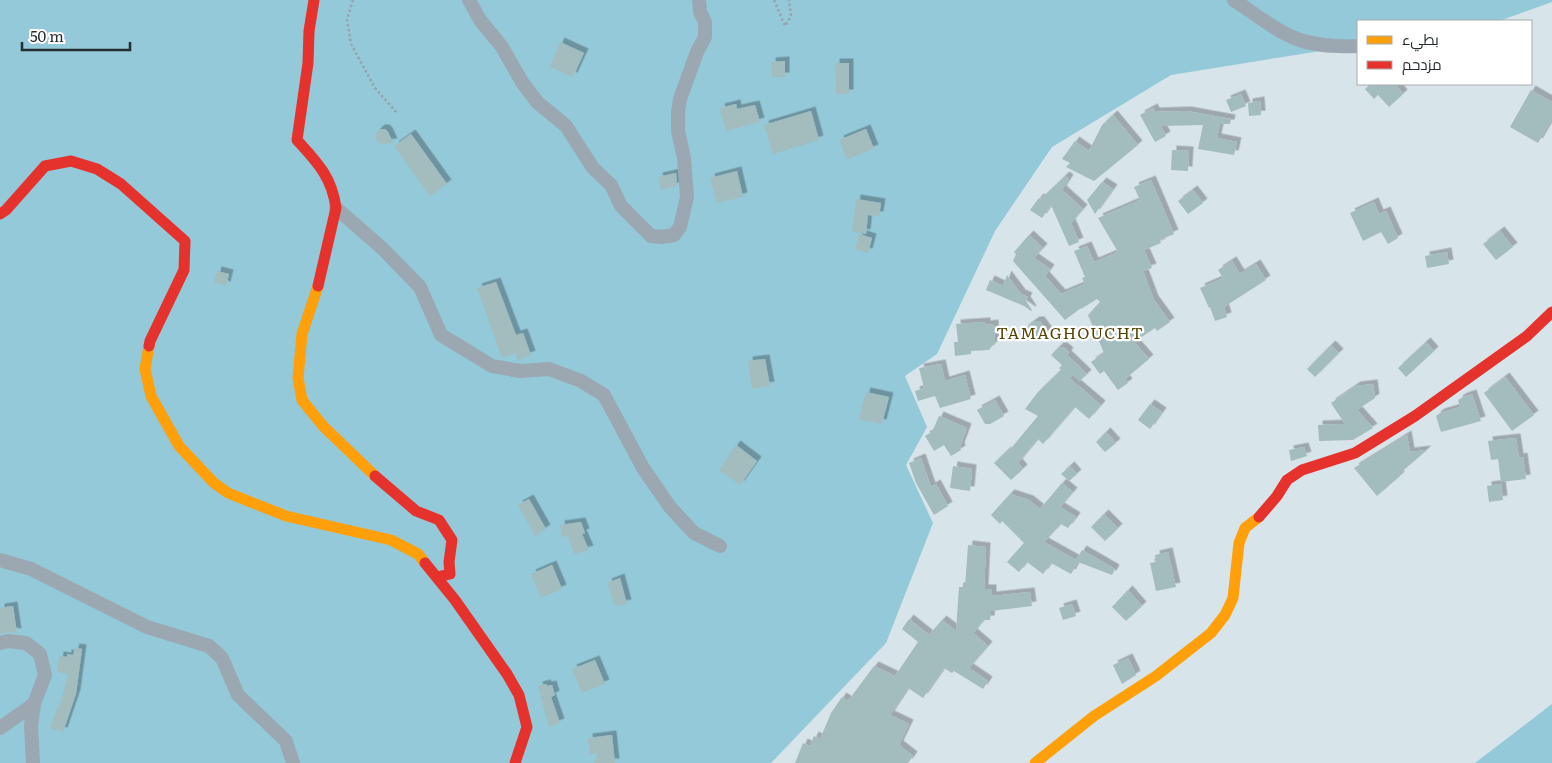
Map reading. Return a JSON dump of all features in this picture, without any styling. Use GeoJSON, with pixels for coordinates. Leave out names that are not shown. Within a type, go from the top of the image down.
{"type":"FeatureCollection","features":[{"type":"Feature","properties":{"kind":"street"},"geometry":{"type":"LineString","coordinates":[[314,0],[309,31],[308,63],[297,140],[327,174],[335,196],[336,208],[317,291],[302,334],[298,378],[302,400],[323,426],[364,467],[416,511],[438,520],[452,540],[449,562],[450,574],[437,578]]}},
{"type":"Feature","properties":{"kind":"street"},"geometry":{"type":"LineString","coordinates":[[469,0],[480,20],[502,47],[522,82],[537,102],[566,126],[594,168],[611,185],[621,206],[650,236],[662,237],[674,235],[680,227],[687,197],[684,158],[678,131],[678,112],[680,99],[697,52],[705,37],[705,22],[700,12],[698,0]]}},
{"type":"Feature","properties":{"kind":"street"},"geometry":{"type":"LineString","coordinates":[[1234,0],[1287,35],[1311,43],[1333,47],[1357,46]]}},
{"type":"Feature","properties":{"kind":"street"},"geometry":{"type":"LineString","coordinates":[[0,214],[6,210],[45,166],[71,161],[97,168],[121,184],[185,241],[184,270],[150,341],[145,369],[152,396],[179,446],[214,483],[228,493],[286,516],[391,540],[418,554],[455,600],[507,674],[519,695],[527,727],[515,763]]}},
{"type":"Feature","properties":{"kind":"street"},"geometry":{"type":"LineString","coordinates":[[336,208],[383,249],[420,287],[442,335],[492,366],[520,370],[549,369],[581,381],[604,395],[644,468],[670,507],[694,533],[720,546]]}},
{"type":"Feature","properties":{"kind":"street"},"geometry":{"type":"LineString","coordinates":[[1035,763],[1094,716],[1156,676],[1211,633],[1225,615],[1233,598],[1239,542],[1245,528],[1263,514],[1287,480],[1302,470],[1355,453],[1415,416],[1527,336],[1552,312]]}},
{"type":"Feature","properties":{"kind":"street"},"geometry":{"type":"LineString","coordinates":[[0,560],[31,569],[147,627],[209,646],[222,658],[238,695],[286,741],[293,763]]}},
{"type":"Feature","properties":{"kind":"street"},"geometry":{"type":"LineString","coordinates":[[0,643],[8,641],[26,643],[40,654],[45,675],[34,704],[31,726],[33,763]]}},
{"type":"Feature","properties":{"kind":"street"},"geometry":{"type":"LineString","coordinates":[[0,728],[34,704]]}},
{"type":"Feature","properties":{"kind":"path"},"geometry":{"type":"LineString","coordinates":[[353,0],[347,19],[351,44],[375,88],[397,113]]}},
{"type":"Feature","properties":{"kind":"path"},"geometry":{"type":"LineString","coordinates":[[774,0],[785,26],[791,16],[789,0]]}},
{"type":"Feature","properties":{"kind":"shaded area"},"geometry":{"type":"Polygon","coordinates":[[[0,0],[1552,0],[1552,2],[1502,20],[1357,20],[1357,45],[1171,75],[1052,147],[995,231],[937,354],[905,376],[927,427],[906,465],[933,523],[886,643],[771,763],[0,763],[0,0]]]}},
{"type":"Feature","properties":{"kind":"shaded area"},"geometry":{"type":"Polygon","coordinates":[[[1552,704],[1552,763],[1475,763],[1552,704]]]}},
{"type":"Feature","properties":{"kind":"building"},"geometry":{"type":"Polygon","coordinates":[[[560,42],[584,53],[573,77],[550,67],[560,42]]]}},
{"type":"Feature","properties":{"kind":"building"},"geometry":{"type":"Polygon","coordinates":[[[785,61],[785,77],[772,77],[771,62],[785,61]]]}},
{"type":"Feature","properties":{"kind":"building"},"geometry":{"type":"Polygon","coordinates":[[[835,63],[849,63],[849,94],[836,94],[835,63]]]}},
{"type":"Feature","properties":{"kind":"building"},"geometry":{"type":"Polygon","coordinates":[[[1369,85],[1396,85],[1403,94],[1389,107],[1378,95],[1374,99],[1365,89],[1369,85]]]}},
{"type":"Feature","properties":{"kind":"building"},"geometry":{"type":"Polygon","coordinates":[[[1531,90],[1552,102],[1552,119],[1538,143],[1510,127],[1531,90]]]}},
{"type":"Feature","properties":{"kind":"building"},"geometry":{"type":"Polygon","coordinates":[[[1241,94],[1246,106],[1231,112],[1226,100],[1241,94]]]}},
{"type":"Feature","properties":{"kind":"building"},"geometry":{"type":"Polygon","coordinates":[[[1260,101],[1261,115],[1249,116],[1248,103],[1260,101]]]}},
{"type":"Feature","properties":{"kind":"building"},"geometry":{"type":"Polygon","coordinates":[[[736,104],[737,109],[755,105],[760,122],[726,131],[720,108],[736,104]]]}},
{"type":"Feature","properties":{"kind":"building"},"geometry":{"type":"Polygon","coordinates":[[[1153,108],[1155,112],[1187,111],[1231,119],[1230,124],[1220,124],[1217,138],[1237,142],[1234,155],[1198,149],[1203,125],[1161,126],[1166,136],[1155,142],[1140,115],[1153,108]]]}},
{"type":"Feature","properties":{"kind":"building"},"geometry":{"type":"Polygon","coordinates":[[[811,111],[819,140],[773,154],[764,125],[811,111]]]}},
{"type":"Feature","properties":{"kind":"building"},"geometry":{"type":"Polygon","coordinates":[[[1113,115],[1138,145],[1094,181],[1066,167],[1070,163],[1062,159],[1075,141],[1089,151],[1102,125],[1113,115]]]}},
{"type":"Feature","properties":{"kind":"building"},"geometry":{"type":"Polygon","coordinates":[[[380,129],[385,129],[388,132],[393,143],[382,144],[377,142],[375,134],[380,129]]]}},
{"type":"Feature","properties":{"kind":"building"},"geometry":{"type":"Polygon","coordinates":[[[866,129],[874,149],[847,159],[839,140],[866,129]]]}},
{"type":"Feature","properties":{"kind":"building"},"geometry":{"type":"Polygon","coordinates":[[[411,134],[447,184],[430,196],[394,146],[411,134]]]}},
{"type":"Feature","properties":{"kind":"building"},"geometry":{"type":"Polygon","coordinates":[[[1172,150],[1189,151],[1188,171],[1171,170],[1172,150]]]}},
{"type":"Feature","properties":{"kind":"building"},"geometry":{"type":"Polygon","coordinates":[[[737,171],[743,197],[717,203],[710,178],[737,171]]]}},
{"type":"Feature","properties":{"kind":"building"},"geometry":{"type":"Polygon","coordinates":[[[676,173],[677,186],[661,190],[658,177],[676,173]]]}},
{"type":"Feature","properties":{"kind":"building"},"geometry":{"type":"Polygon","coordinates":[[[1065,176],[1069,179],[1062,190],[1083,209],[1071,223],[1079,242],[1069,246],[1051,205],[1042,218],[1030,210],[1039,198],[1041,199],[1065,176]]]}},
{"type":"Feature","properties":{"kind":"building"},"geometry":{"type":"Polygon","coordinates":[[[1151,180],[1174,234],[1160,240],[1161,243],[1144,250],[1152,268],[1143,271],[1154,300],[1170,322],[1157,331],[1155,328],[1134,342],[1149,359],[1125,379],[1128,383],[1118,390],[1104,371],[1100,374],[1091,362],[1104,353],[1088,315],[1100,302],[1097,299],[1065,320],[1013,261],[1016,254],[1014,252],[1029,235],[1043,248],[1034,258],[1050,269],[1045,276],[1061,294],[1085,284],[1082,278],[1085,277],[1074,251],[1087,246],[1094,262],[1118,252],[1098,218],[1140,200],[1134,187],[1151,180]]]}},
{"type":"Feature","properties":{"kind":"building"},"geometry":{"type":"Polygon","coordinates":[[[1102,182],[1113,189],[1095,214],[1087,200],[1102,182]]]}},
{"type":"Feature","properties":{"kind":"building"},"geometry":{"type":"Polygon","coordinates":[[[1193,190],[1203,203],[1188,214],[1178,201],[1193,190]]]}},
{"type":"Feature","properties":{"kind":"building"},"geometry":{"type":"Polygon","coordinates":[[[856,199],[881,203],[879,216],[868,215],[866,234],[852,232],[856,199]]]}},
{"type":"Feature","properties":{"kind":"building"},"geometry":{"type":"Polygon","coordinates":[[[1374,202],[1379,214],[1386,211],[1398,238],[1388,244],[1381,232],[1363,241],[1350,213],[1374,202]]]}},
{"type":"Feature","properties":{"kind":"building"},"geometry":{"type":"Polygon","coordinates":[[[1500,231],[1513,247],[1496,260],[1483,244],[1500,231]]]}},
{"type":"Feature","properties":{"kind":"building"},"geometry":{"type":"Polygon","coordinates":[[[859,234],[872,238],[868,253],[855,249],[859,234]]]}},
{"type":"Feature","properties":{"kind":"building"},"geometry":{"type":"Polygon","coordinates":[[[1447,252],[1449,264],[1427,268],[1425,256],[1447,252]]]}},
{"type":"Feature","properties":{"kind":"building"},"geometry":{"type":"Polygon","coordinates":[[[1232,261],[1240,274],[1256,264],[1266,280],[1224,307],[1227,317],[1215,321],[1200,288],[1223,278],[1218,270],[1232,261]]]}},
{"type":"Feature","properties":{"kind":"building"},"geometry":{"type":"Polygon","coordinates":[[[217,271],[229,274],[226,286],[214,282],[217,271]]]}},
{"type":"Feature","properties":{"kind":"building"},"geometry":{"type":"Polygon","coordinates":[[[1007,275],[1021,294],[1028,297],[1026,301],[1031,311],[1024,306],[986,290],[990,280],[1003,286],[1007,275]]]}},
{"type":"Feature","properties":{"kind":"building"},"geometry":{"type":"Polygon","coordinates":[[[496,282],[516,335],[523,333],[531,355],[518,360],[515,353],[502,358],[477,288],[496,282]]]}},
{"type":"Feature","properties":{"kind":"building"},"geometry":{"type":"Polygon","coordinates":[[[1035,321],[1040,321],[1048,332],[1034,342],[1024,329],[1035,321]]]}},
{"type":"Feature","properties":{"kind":"building"},"geometry":{"type":"Polygon","coordinates":[[[986,322],[986,325],[994,324],[995,342],[989,350],[971,351],[971,354],[955,356],[954,342],[958,342],[956,324],[986,322]]]}},
{"type":"Feature","properties":{"kind":"building"},"geometry":{"type":"Polygon","coordinates":[[[1426,342],[1434,351],[1406,377],[1398,368],[1426,342]]]}},
{"type":"Feature","properties":{"kind":"building"},"geometry":{"type":"Polygon","coordinates":[[[1331,345],[1339,353],[1315,377],[1307,369],[1331,345]]]}},
{"type":"Feature","properties":{"kind":"building"},"geometry":{"type":"Polygon","coordinates":[[[1059,347],[1063,347],[1069,352],[1067,355],[1087,374],[1080,381],[1073,375],[1069,378],[1101,405],[1089,419],[1075,407],[1043,444],[1038,439],[1018,463],[1023,469],[1011,480],[994,463],[1008,452],[1038,416],[1025,409],[1038,392],[1061,370],[1059,368],[1062,365],[1051,355],[1059,347]]]}},
{"type":"Feature","properties":{"kind":"building"},"geometry":{"type":"Polygon","coordinates":[[[765,359],[770,386],[752,389],[748,361],[765,359]]]}},
{"type":"Feature","properties":{"kind":"building"},"geometry":{"type":"Polygon","coordinates":[[[941,364],[945,381],[965,375],[971,399],[940,408],[935,396],[918,401],[915,391],[924,388],[919,368],[941,364]]]}},
{"type":"Feature","properties":{"kind":"building"},"geometry":{"type":"Polygon","coordinates":[[[1505,377],[1534,415],[1512,431],[1484,393],[1505,377]]]}},
{"type":"Feature","properties":{"kind":"building"},"geometry":{"type":"Polygon","coordinates":[[[1373,384],[1375,398],[1357,410],[1373,428],[1353,440],[1319,441],[1318,425],[1345,424],[1331,403],[1356,386],[1373,384]]]}},
{"type":"Feature","properties":{"kind":"building"},"geometry":{"type":"Polygon","coordinates":[[[866,392],[889,397],[882,424],[859,419],[866,392]]]}},
{"type":"Feature","properties":{"kind":"building"},"geometry":{"type":"Polygon","coordinates":[[[1472,394],[1481,421],[1441,432],[1436,416],[1460,407],[1458,400],[1472,394]]]}},
{"type":"Feature","properties":{"kind":"building"},"geometry":{"type":"Polygon","coordinates":[[[995,400],[1004,416],[990,424],[985,424],[977,410],[995,400]]]}},
{"type":"Feature","properties":{"kind":"building"},"geometry":{"type":"Polygon","coordinates":[[[1150,404],[1162,412],[1150,429],[1138,420],[1150,404]]]}},
{"type":"Feature","properties":{"kind":"building"},"geometry":{"type":"Polygon","coordinates":[[[939,416],[967,428],[960,447],[961,450],[951,456],[944,445],[934,451],[925,436],[932,432],[939,416]]]}},
{"type":"Feature","properties":{"kind":"building"},"geometry":{"type":"Polygon","coordinates":[[[1106,432],[1116,443],[1105,452],[1096,442],[1106,432]]]}},
{"type":"Feature","properties":{"kind":"building"},"geometry":{"type":"Polygon","coordinates":[[[1407,435],[1410,452],[1427,450],[1377,496],[1354,468],[1407,435]]]}},
{"type":"Feature","properties":{"kind":"building"},"geometry":{"type":"Polygon","coordinates":[[[1516,438],[1519,458],[1523,457],[1526,479],[1501,482],[1498,459],[1491,460],[1488,441],[1516,438]]]}},
{"type":"Feature","properties":{"kind":"building"},"geometry":{"type":"Polygon","coordinates":[[[736,445],[757,461],[740,485],[719,470],[736,445]]]}},
{"type":"Feature","properties":{"kind":"building"},"geometry":{"type":"Polygon","coordinates":[[[1304,447],[1307,456],[1291,461],[1289,450],[1304,447]]]}},
{"type":"Feature","properties":{"kind":"building"},"geometry":{"type":"Polygon","coordinates":[[[921,458],[931,487],[936,484],[948,506],[934,515],[916,483],[909,463],[921,458]]]}},
{"type":"Feature","properties":{"kind":"building"},"geometry":{"type":"Polygon","coordinates":[[[953,466],[972,469],[970,491],[950,488],[953,466]]]}},
{"type":"Feature","properties":{"kind":"building"},"geometry":{"type":"Polygon","coordinates":[[[1070,466],[1077,474],[1069,481],[1061,474],[1070,466]]]}},
{"type":"Feature","properties":{"kind":"building"},"geometry":{"type":"Polygon","coordinates":[[[1062,483],[1073,492],[1060,507],[1076,517],[1068,528],[1061,524],[1044,542],[1076,560],[1082,550],[1115,569],[1112,575],[1078,562],[1071,574],[1051,563],[1043,574],[1027,562],[1019,572],[1007,562],[1024,543],[1002,521],[1000,524],[991,515],[1010,494],[1029,500],[1040,509],[1062,483]]]}},
{"type":"Feature","properties":{"kind":"building"},"geometry":{"type":"Polygon","coordinates":[[[1501,484],[1503,500],[1489,502],[1487,486],[1501,484]]]}},
{"type":"Feature","properties":{"kind":"building"},"geometry":{"type":"Polygon","coordinates":[[[529,499],[546,529],[535,536],[518,505],[529,499]]]}},
{"type":"Feature","properties":{"kind":"building"},"geometry":{"type":"Polygon","coordinates":[[[1104,514],[1118,528],[1105,541],[1091,527],[1104,514]]]}},
{"type":"Feature","properties":{"kind":"building"},"geometry":{"type":"Polygon","coordinates":[[[581,522],[585,533],[582,534],[589,550],[574,554],[568,536],[562,537],[560,525],[581,522]]]}},
{"type":"Feature","properties":{"kind":"building"},"geometry":{"type":"Polygon","coordinates":[[[968,545],[986,547],[984,589],[992,589],[992,596],[1030,592],[1032,606],[991,611],[990,620],[984,620],[973,633],[988,646],[969,668],[988,681],[983,689],[954,671],[952,673],[944,668],[923,698],[908,688],[890,715],[909,724],[899,745],[913,756],[908,763],[795,763],[803,743],[810,746],[814,736],[820,739],[831,713],[842,697],[848,701],[874,666],[895,676],[918,642],[902,629],[909,619],[929,635],[942,620],[956,631],[959,587],[965,587],[968,545]]]}},
{"type":"Feature","properties":{"kind":"building"},"geometry":{"type":"Polygon","coordinates":[[[1168,552],[1176,587],[1156,591],[1150,563],[1156,562],[1155,555],[1168,552]]]}},
{"type":"Feature","properties":{"kind":"building"},"geometry":{"type":"Polygon","coordinates":[[[552,565],[562,589],[541,598],[531,574],[552,565]]]}},
{"type":"Feature","properties":{"kind":"building"},"geometry":{"type":"Polygon","coordinates":[[[620,578],[627,604],[615,606],[607,583],[620,578]]]}},
{"type":"Feature","properties":{"kind":"building"},"geometry":{"type":"Polygon","coordinates":[[[1128,590],[1142,606],[1126,621],[1112,607],[1128,590]]]}},
{"type":"Feature","properties":{"kind":"building"},"geometry":{"type":"Polygon","coordinates":[[[1072,604],[1076,616],[1063,620],[1059,608],[1072,604]]]}},
{"type":"Feature","properties":{"kind":"building"},"geometry":{"type":"Polygon","coordinates":[[[13,606],[17,633],[0,634],[0,608],[13,606]]]}},
{"type":"Feature","properties":{"kind":"building"},"geometry":{"type":"Polygon","coordinates":[[[75,648],[82,649],[76,694],[63,732],[50,728],[60,704],[68,674],[57,672],[59,656],[67,657],[67,654],[73,655],[75,648]]]}},
{"type":"Feature","properties":{"kind":"building"},"geometry":{"type":"Polygon","coordinates":[[[1128,658],[1136,675],[1122,684],[1113,665],[1128,658]]]}},
{"type":"Feature","properties":{"kind":"building"},"geometry":{"type":"Polygon","coordinates":[[[595,660],[605,684],[582,693],[572,669],[595,660]]]}},
{"type":"Feature","properties":{"kind":"building"},"geometry":{"type":"Polygon","coordinates":[[[546,684],[547,686],[552,685],[555,695],[551,697],[560,723],[549,727],[538,686],[546,684]]]}},
{"type":"Feature","properties":{"kind":"building"},"geometry":{"type":"Polygon","coordinates":[[[612,735],[615,763],[594,763],[598,753],[590,754],[588,738],[612,735]]]}},
{"type":"Feature","properties":{"kind":"traffic: slow"},"geometry":{"type":"LineString","coordinates":[[318,286],[302,334],[298,378],[302,400],[323,426],[375,476]]}},
{"type":"Feature","properties":{"kind":"traffic: slow"},"geometry":{"type":"LineString","coordinates":[[149,346],[145,369],[151,396],[179,446],[214,483],[228,493],[286,516],[391,540],[418,554],[425,563]]}},
{"type":"Feature","properties":{"kind":"traffic: slow"},"geometry":{"type":"LineString","coordinates":[[1035,763],[1094,716],[1156,676],[1211,633],[1225,615],[1233,598],[1239,543],[1245,528],[1259,517]]}},
{"type":"Feature","properties":{"kind":"traffic: jam"},"geometry":{"type":"LineString","coordinates":[[314,0],[309,31],[308,63],[297,140],[317,163],[327,179],[336,208],[318,286]]}},
{"type":"Feature","properties":{"kind":"traffic: jam"},"geometry":{"type":"LineString","coordinates":[[0,214],[6,210],[45,166],[71,161],[97,169],[121,184],[185,241],[184,270],[149,346]]}},
{"type":"Feature","properties":{"kind":"traffic: jam"},"geometry":{"type":"LineString","coordinates":[[1259,517],[1277,496],[1287,480],[1302,470],[1355,453],[1415,416],[1527,336],[1552,312]]}},
{"type":"Feature","properties":{"kind":"traffic: jam"},"geometry":{"type":"LineString","coordinates":[[375,476],[416,511],[439,520],[452,540],[449,562],[450,574],[437,577]]}},
{"type":"Feature","properties":{"kind":"traffic: jam"},"geometry":{"type":"LineString","coordinates":[[425,563],[455,600],[507,674],[519,695],[527,727],[515,763]]}},
{"type":"Feature","properties":{"kind":"district","name":"TAMAGHOUCHT"},"geometry":{"type":"Point","coordinates":[1070,333]}}]}
